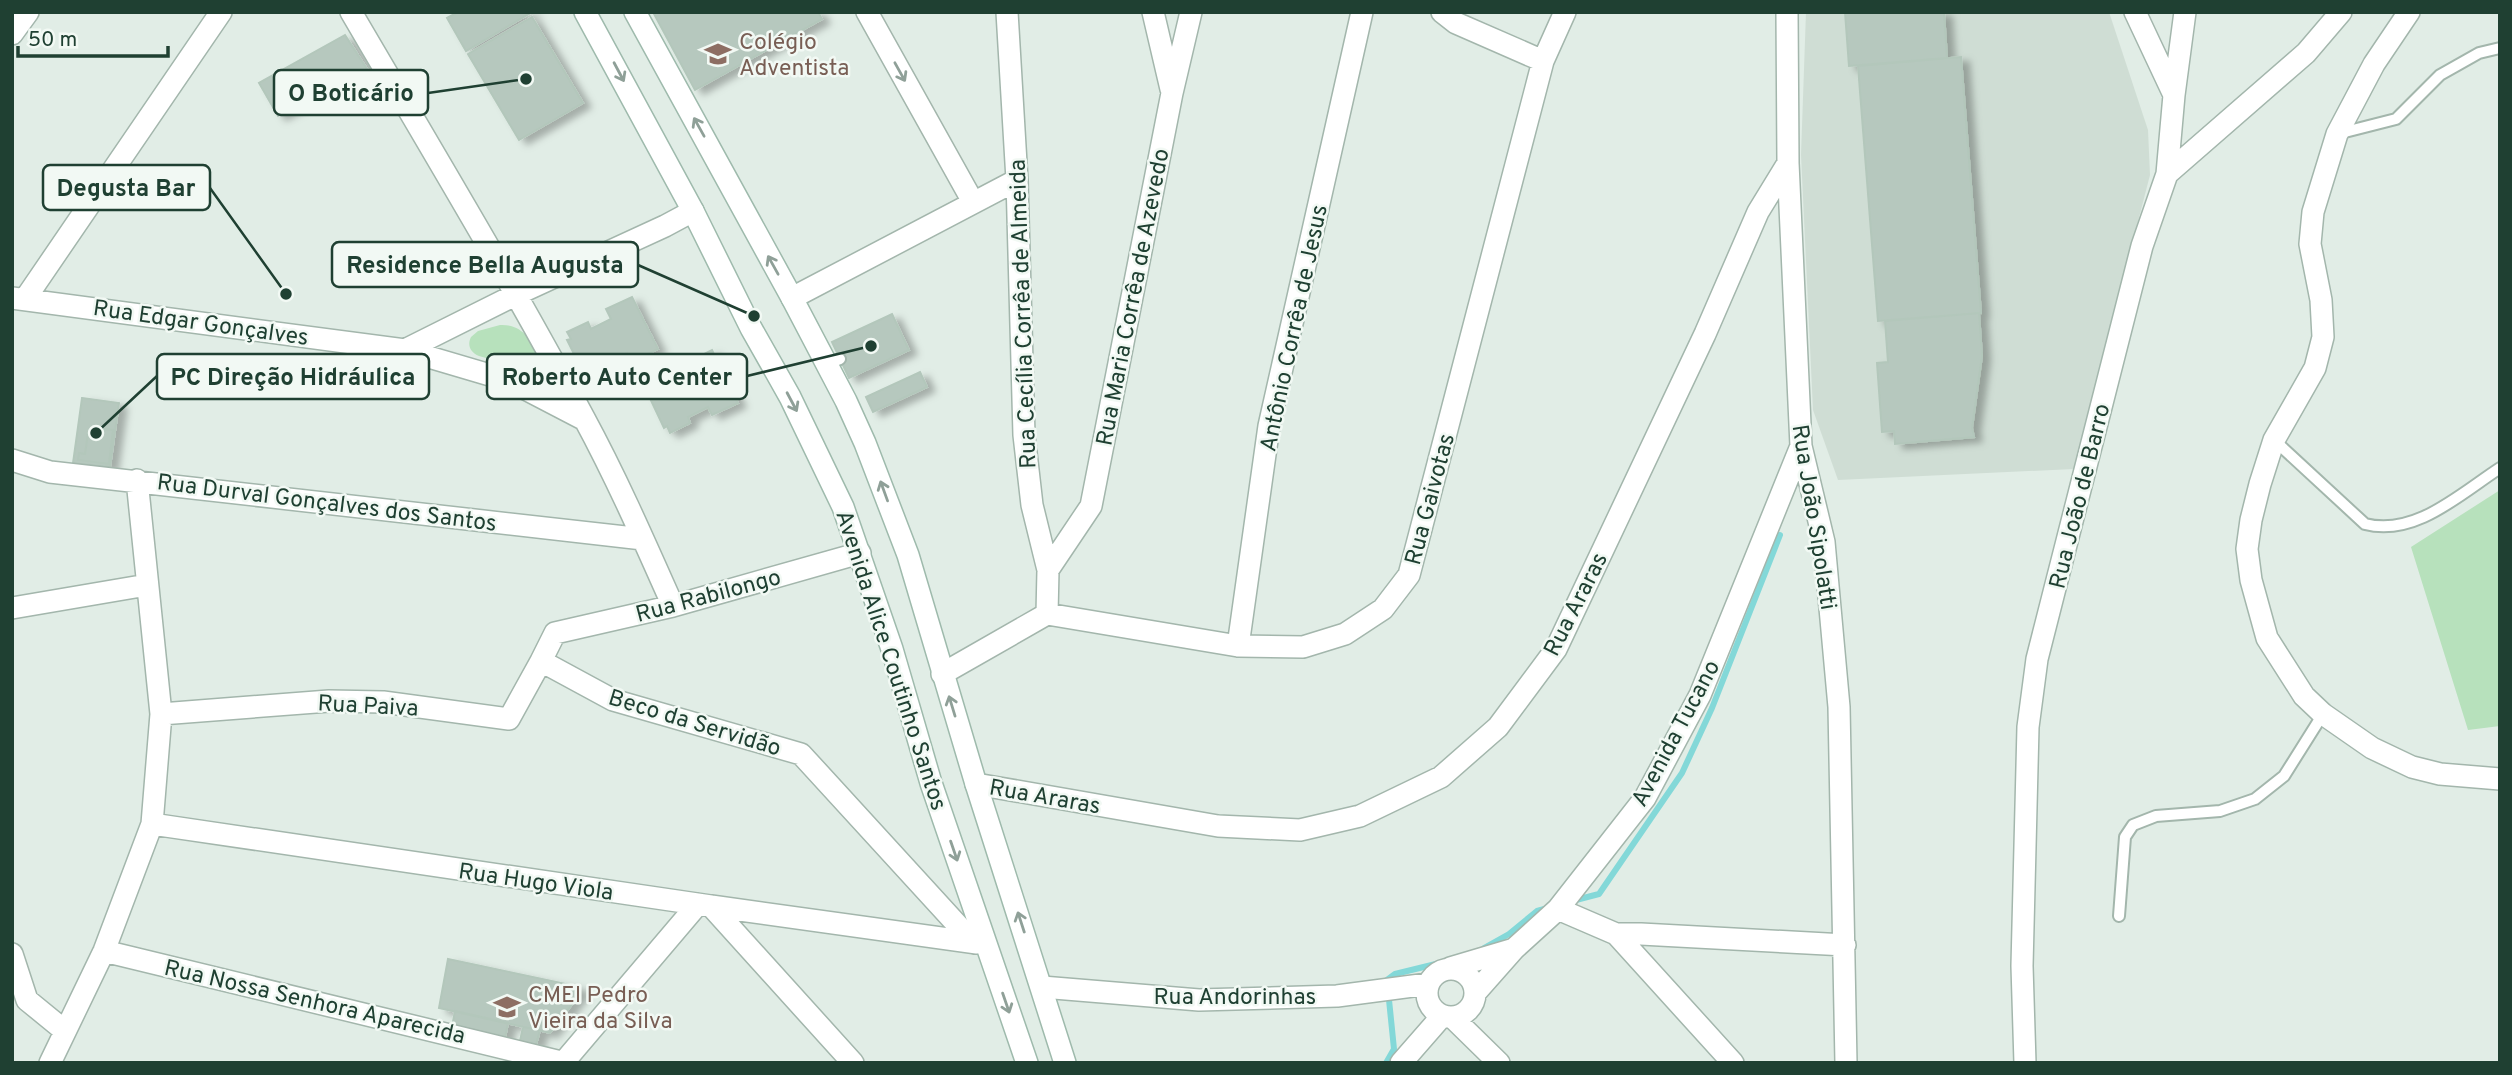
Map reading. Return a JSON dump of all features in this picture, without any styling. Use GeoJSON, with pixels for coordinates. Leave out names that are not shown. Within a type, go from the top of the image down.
{"type":"FeatureCollection","features":[{"type":"Feature","properties":{"kind":"street"},"geometry":{"type":"LineString","coordinates":[[12,34],[28,12]]}},
{"type":"Feature","properties":{"kind":"street"},"geometry":{"type":"LineString","coordinates":[[19,298],[221,12]]}},
{"type":"Feature","properties":{"kind":"street"},"geometry":{"type":"LineString","coordinates":[[351,12],[516,295],[585,420],[673,606]]}},
{"type":"Feature","properties":{"kind":"street","name":"Avenida Alice Coutinho Santos"},"geometry":{"type":"LineString","coordinates":[[585,12],[693,211],[751,328],[828,472],[860,553],[892,649],[980,943],[1027,1063]]}},
{"type":"Feature","properties":{"kind":"street","name":"Avenida Alice Coutinho Santos"},"geometry":{"type":"LineString","coordinates":[[635,12],[792,299],[833,361],[908,555],[942,674],[1065,1063]]}},
{"type":"Feature","properties":{"kind":"street"},"geometry":{"type":"LineString","coordinates":[[867,12],[973,202]]}},
{"type":"Feature","properties":{"kind":"street","name":"Rua Cecília Corrêa de Almeida"},"geometry":{"type":"LineString","coordinates":[[1007,12],[1017,180],[1024,435],[1032,505],[1048,570],[1047,614]]}},
{"type":"Feature","properties":{"kind":"street"},"geometry":{"type":"LineString","coordinates":[[1153,12],[1172,93]]}},
{"type":"Feature","properties":{"kind":"street","name":"Rua Maria Corrêa de Azevedo"},"geometry":{"type":"LineString","coordinates":[[1048,570],[1091,506],[1172,93],[1191,12]]}},
{"type":"Feature","properties":{"kind":"street","name":"Antônio Corrêa de Jesus"},"geometry":{"type":"LineString","coordinates":[[1238,646],[1269,426],[1362,12]]}},
{"type":"Feature","properties":{"kind":"street"},"geometry":{"type":"LineString","coordinates":[[1441,12],[1456,23],[1543,61]]}},
{"type":"Feature","properties":{"kind":"street","name":"Rua Gaivotas"},"geometry":{"type":"LineString","coordinates":[[1047,614],[1238,646],[1303,647],[1345,634],[1383,609],[1409,575],[1543,61],[1564,12]]}},
{"type":"Feature","properties":{"kind":"street","name":"Rua João Sipolatti"},"geometry":{"type":"LineString","coordinates":[[1787,12],[1788,163],[1801,446],[1824,542],[1839,707],[1846,1063]]}},
{"type":"Feature","properties":{"kind":"street"},"geometry":{"type":"LineString","coordinates":[[2135,12],[2174,95]]}},
{"type":"Feature","properties":{"kind":"street"},"geometry":{"type":"LineString","coordinates":[[2167,174],[2185,12]]}},
{"type":"Feature","properties":{"kind":"street","name":"Rua João de Barro"},"geometry":{"type":"LineString","coordinates":[[2025,1063],[2022,966],[2028,727],[2037,659],[2142,246],[2167,174],[2306,53],[2341,12]]}},
{"type":"Feature","properties":{"kind":"street"},"geometry":{"type":"LineString","coordinates":[[2409,12],[2374,64],[2337,134],[2312,212],[2310,244],[2320,300],[2323,337],[2315,368],[2274,440],[2251,520],[2247,549],[2251,580],[2267,638],[2304,696],[2323,715],[2372,747],[2412,767],[2440,774],[2500,779]]}},
{"type":"Feature","properties":{"kind":"street","name":"Rua Araras"},"geometry":{"type":"LineString","coordinates":[[976,784],[1218,827],[1300,830],[1360,816],[1441,777],[1498,727],[1556,649],[1705,334],[1758,212],[1788,163]]}},
{"type":"Feature","properties":{"kind":"street"},"geometry":{"type":"LineString","coordinates":[[792,299],[1017,180]]}},
{"type":"Feature","properties":{"kind":"street"},"geometry":{"type":"LineString","coordinates":[[405,350],[693,211]]}},
{"type":"Feature","properties":{"kind":"street","name":"Rua Edgar Gonçalves"},"geometry":{"type":"LineString","coordinates":[[19,298],[405,350],[510,381],[585,420]]}},
{"type":"Feature","properties":{"kind":"street","name":"Avenida Tucano"},"geometry":{"type":"LineString","coordinates":[[1475,996],[1514,949],[1558,909],[1645,797],[1700,695],[1801,446]]}},
{"type":"Feature","properties":{"kind":"street","name":"Rua Durval Gonçalves dos Santos"},"geometry":{"type":"LineString","coordinates":[[12,460],[50,472],[643,539]]}},
{"type":"Feature","properties":{"kind":"street"},"geometry":{"type":"LineString","coordinates":[[52,1063],[104,951],[152,824],[161,714],[146,585],[138,480]]}},
{"type":"Feature","properties":{"kind":"street","name":"Rua Rabilongo"},"geometry":{"type":"LineString","coordinates":[[541,661],[555,632],[673,606],[860,553]]}},
{"type":"Feature","properties":{"kind":"street"},"geometry":{"type":"LineString","coordinates":[[12,608],[146,585]]}},
{"type":"Feature","properties":{"kind":"street"},"geometry":{"type":"LineString","coordinates":[[942,674],[1047,614]]}},
{"type":"Feature","properties":{"kind":"street","name":"Beco da Servidão"},"geometry":{"type":"LineString","coordinates":[[541,661],[613,700],[801,754],[980,943]]}},
{"type":"Feature","properties":{"kind":"street","name":"Rua Paiva"},"geometry":{"type":"LineString","coordinates":[[161,714],[329,701],[383,702],[509,719],[541,661]]}},
{"type":"Feature","properties":{"kind":"street","name":"Rua Hugo Viola"},"geometry":{"type":"LineString","coordinates":[[152,824],[704,905]]}},
{"type":"Feature","properties":{"kind":"street"},"geometry":{"type":"LineString","coordinates":[[704,905],[980,943]]}},
{"type":"Feature","properties":{"kind":"street"},"geometry":{"type":"LineString","coordinates":[[564,1062],[704,905]]}},
{"type":"Feature","properties":{"kind":"street"},"geometry":{"type":"LineString","coordinates":[[704,905],[853,1063]]}},
{"type":"Feature","properties":{"kind":"street"},"geometry":{"type":"LineString","coordinates":[[1558,909],[1616,934],[1844,945]]}},
{"type":"Feature","properties":{"kind":"street"},"geometry":{"type":"LineString","coordinates":[[1616,934],[1733,1063]]}},
{"type":"Feature","properties":{"kind":"street","name":"Avenida Tucano"},"geometry":{"type":"LineString","coordinates":[[1450,968],[1514,949]]}},
{"type":"Feature","properties":{"kind":"street","name":"Rua Nossa Senhora Aparecida"},"geometry":{"type":"LineString","coordinates":[[104,951],[564,1062]]}},
{"type":"Feature","properties":{"kind":"street"},"geometry":{"type":"LineString","coordinates":[[12,954],[20,1002],[65,1031]]}},
{"type":"Feature","properties":{"kind":"street"},"geometry":{"type":"LineString","coordinates":[[1450,968],[1468,974],[1495,1057],[1429,1003],[1428,984],[1441,970],[1450,968]]}},
{"type":"Feature","properties":{"kind":"street","name":"Rua Andorinhas"},"geometry":{"type":"LineString","coordinates":[[1042,987],[1199,1000],[1337,996],[1428,984]]}},
{"type":"Feature","properties":{"kind":"street"},"geometry":{"type":"LineString","coordinates":[[1401,1063],[1447,1016],[1469,1009],[1475,996]]}},
{"type":"Feature","properties":{"kind":"lane"},"geometry":{"type":"LineString","coordinates":[[2337,134],[2396,119],[2440,75],[2479,52],[2500,48]]}},
{"type":"Feature","properties":{"kind":"lane"},"geometry":{"type":"LineString","coordinates":[[2274,440],[2365,524],[2381,528],[2402,526],[2424,517],[2500,468]]}},
{"type":"Feature","properties":{"kind":"lane"},"geometry":{"type":"LineString","coordinates":[[2119,916],[2125,837],[2133,825],[2157,816],[2220,811],[2255,799],[2284,776],[2323,715]]}},
{"type":"Feature","properties":{"kind":"shaded area"},"geometry":{"type":"Polygon","coordinates":[[[1806,12],[2109,12],[2148,130],[2150,175],[2074,469],[1838,480],[1813,410],[1801,155],[1806,12]]]}},
{"type":"Feature","properties":{"kind":"green space"},"geometry":{"type":"Polygon","coordinates":[[[500,325],[514,327],[525,334],[539,358],[535,367],[529,370],[479,356],[471,350],[471,337],[478,331],[500,325]]]}},
{"type":"Feature","properties":{"kind":"green space"},"geometry":{"type":"Polygon","coordinates":[[[2500,490],[2500,726],[2468,730],[2411,547],[2500,490]]]}},
{"type":"Feature","properties":{"kind":"building"},"geometry":{"type":"Polygon","coordinates":[[[458,12],[532,12],[466,51],[447,18],[458,12]]]}},
{"type":"Feature","properties":{"kind":"building","name":"Colégio Adventista"},"geometry":{"type":"Polygon","coordinates":[[[653,12],[818,12],[822,19],[695,90],[653,12]]]}},
{"type":"Feature","properties":{"kind":"building"},"geometry":{"type":"Polygon","coordinates":[[[1845,12],[1944,12],[1947,58],[1849,66],[1845,12]]]}},
{"type":"Feature","properties":{"kind":"building"},"geometry":{"type":"Polygon","coordinates":[[[532,17],[583,103],[519,140],[468,54],[532,17]]]}},
{"type":"Feature","properties":{"kind":"building"},"geometry":{"type":"Polygon","coordinates":[[[345,35],[367,69],[278,116],[259,83],[345,35]]]}},
{"type":"Feature","properties":{"kind":"building"},"geometry":{"type":"Polygon","coordinates":[[[1961,57],[1981,313],[1878,321],[1858,66],[1961,57]]]}},
{"type":"Feature","properties":{"kind":"building"},"geometry":{"type":"Polygon","coordinates":[[[632,297],[658,349],[631,362],[627,353],[607,363],[610,370],[589,379],[567,340],[571,339],[567,332],[588,322],[591,329],[611,319],[606,309],[632,297]]]}},
{"type":"Feature","properties":{"kind":"building"},"geometry":{"type":"Polygon","coordinates":[[[1979,313],[1982,356],[1972,428],[1974,437],[1895,444],[1894,431],[1882,432],[1877,363],[1888,362],[1885,321],[1979,313]]]}},
{"type":"Feature","properties":{"kind":"building"},"geometry":{"type":"Polygon","coordinates":[[[892,314],[909,350],[849,378],[832,342],[892,314]]]}},
{"type":"Feature","properties":{"kind":"building"},"geometry":{"type":"Polygon","coordinates":[[[712,350],[738,403],[712,415],[708,407],[688,417],[690,423],[670,433],[667,426],[664,428],[648,394],[651,392],[648,385],[669,376],[672,382],[691,373],[686,363],[712,350]]]}},
{"type":"Feature","properties":{"kind":"building"},"geometry":{"type":"Polygon","coordinates":[[[920,372],[927,387],[873,412],[866,397],[920,372]]]}},
{"type":"Feature","properties":{"kind":"building"},"geometry":{"type":"Polygon","coordinates":[[[82,398],[119,403],[110,467],[73,463],[82,398]]]}},
{"type":"Feature","properties":{"kind":"building"},"geometry":{"type":"Polygon","coordinates":[[[103,429],[113,430],[109,464],[78,460],[79,453],[85,454],[88,433],[102,435],[103,429]]]}},
{"type":"Feature","properties":{"kind":"building","name":"CMEI Pedro Vieira da Silva"},"geometry":{"type":"Polygon","coordinates":[[[448,959],[580,987],[580,994],[550,1033],[439,1008],[448,959]]]}},
{"type":"Feature","properties":{"kind":"building"},"geometry":{"type":"Polygon","coordinates":[[[455,1011],[508,1023],[505,1038],[452,1027],[455,1011]]]}},
{"type":"Feature","properties":{"kind":"building"},"geometry":{"type":"Polygon","coordinates":[[[523,1027],[540,1030],[536,1045],[520,1041],[523,1027]]]}},
{"type":"Feature","properties":{"kind":"waterway"},"geometry":{"type":"LineString","coordinates":[[1572,901],[1599,894],[1682,773],[1712,708],[1780,535]]}},
{"type":"Feature","properties":{"kind":"waterway"},"geometry":{"type":"LineString","coordinates":[[1484,948],[1509,934],[1537,911],[1548,908]]}},
{"type":"Feature","properties":{"kind":"waterway"},"geometry":{"type":"LineString","coordinates":[[1386,1063],[1394,1049],[1387,980],[1395,974],[1448,961]]}},
{"type":"Feature","properties":{"kind":"place","name":"Colégio Adventista"},"geometry":{"type":"Point","coordinates":[718,54]}},
{"type":"Feature","properties":{"kind":"place","name":"O Boticário"},"geometry":{"type":"Point","coordinates":[526,79]}},
{"type":"Feature","properties":{"kind":"place","name":"Degusta Bar"},"geometry":{"type":"Point","coordinates":[286,294]}},
{"type":"Feature","properties":{"kind":"place","name":"Residence Bella Augusta"},"geometry":{"type":"Point","coordinates":[754,316]}},
{"type":"Feature","properties":{"kind":"place","name":"Roberto Auto Center"},"geometry":{"type":"Point","coordinates":[871,346]}},
{"type":"Feature","properties":{"kind":"place","name":"PC Direção Hidráulica"},"geometry":{"type":"Point","coordinates":[96,433]}},
{"type":"Feature","properties":{"kind":"place","name":"CMEI Pedro Vieira da Silva"},"geometry":{"type":"Point","coordinates":[507,1007]}}]}
